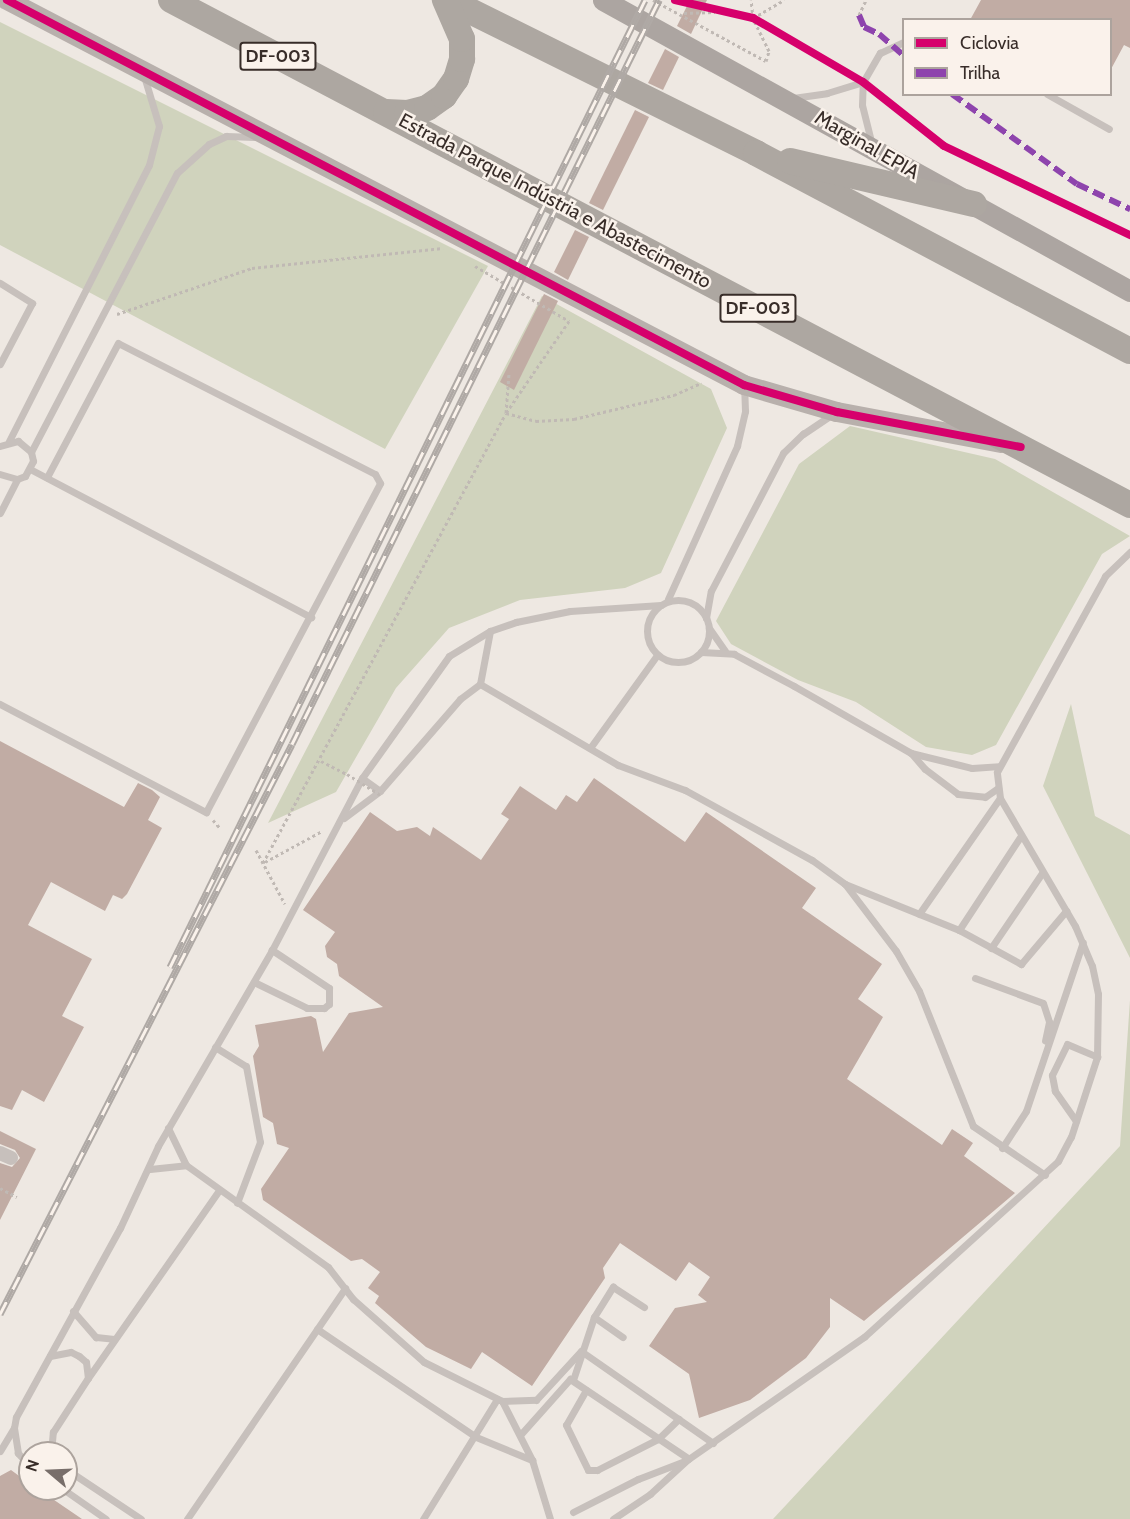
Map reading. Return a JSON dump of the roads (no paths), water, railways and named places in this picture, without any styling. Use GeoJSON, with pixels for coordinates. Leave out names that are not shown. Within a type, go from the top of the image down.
{"type":"FeatureCollection","features":[{"type":"Feature","properties":{"kind":"highway","name":"Estrada Parque Indústria e Abastecimento"},"geometry":{"type":"LineString","coordinates":[[171,0],[1130,506]]}},
{"type":"Feature","properties":{"kind":"highway"},"geometry":{"type":"LineString","coordinates":[[386,112],[407,113],[427,108],[444,96],[456,79],[462,59],[462,39],[447,0]]}},
{"type":"Feature","properties":{"kind":"highway"},"geometry":{"type":"LineString","coordinates":[[447,0],[756,153],[1130,351]]}},
{"type":"Feature","properties":{"kind":"highway"},"geometry":{"type":"LineString","coordinates":[[756,153],[974,204]]}},
{"type":"Feature","properties":{"kind":"main road","name":"Marginal EPIA"},"geometry":{"type":"LineString","coordinates":[[603,0],[787,99],[877,153],[1130,291]]}},
{"type":"Feature","properties":{"kind":"street"},"geometry":{"type":"LineString","coordinates":[[7,0],[744,385],[837,412],[1021,447]]}},
{"type":"Feature","properties":{"kind":"lane"},"geometry":{"type":"LineString","coordinates":[[877,153],[865,126],[863,82],[880,53],[902,42]]}},
{"type":"Feature","properties":{"kind":"lane"},"geometry":{"type":"LineString","coordinates":[[9,441],[149,165],[159,126],[141,69]]}},
{"type":"Feature","properties":{"kind":"lane"},"geometry":{"type":"LineString","coordinates":[[787,99],[827,93],[863,82]]}},
{"type":"Feature","properties":{"kind":"lane"},"geometry":{"type":"LineString","coordinates":[[1051,96],[1109,129]]}},
{"type":"Feature","properties":{"kind":"lane"},"geometry":{"type":"LineString","coordinates":[[0,513],[17,479],[30,469],[31,452],[177,173],[193,157],[226,136],[266,137]]}},
{"type":"Feature","properties":{"kind":"lane"},"geometry":{"type":"LineString","coordinates":[[0,284],[28,298],[32,303],[0,364]]}},
{"type":"Feature","properties":{"kind":"lane"},"geometry":{"type":"LineString","coordinates":[[0,704],[206,812],[310,617],[379,479],[118,343],[47,477]]}},
{"type":"Feature","properties":{"kind":"lane"},"geometry":{"type":"LineString","coordinates":[[725,651],[701,652],[686,662],[671,662],[657,655],[647,640],[647,629],[651,615],[668,599],[737,446],[745,411],[744,385]]}},
{"type":"Feature","properties":{"kind":"lane"},"geometry":{"type":"LineString","coordinates":[[706,618],[711,591],[783,453],[803,434],[837,412]]}},
{"type":"Feature","properties":{"kind":"lane"},"geometry":{"type":"LineString","coordinates":[[0,446],[9,441],[18,441],[31,452]]}},
{"type":"Feature","properties":{"kind":"lane"},"geometry":{"type":"LineString","coordinates":[[30,469],[310,617]]}},
{"type":"Feature","properties":{"kind":"lane"},"geometry":{"type":"LineString","coordinates":[[0,474],[17,479]]}},
{"type":"Feature","properties":{"kind":"lane"},"geometry":{"type":"LineString","coordinates":[[613,1519],[650,1494],[688,1459],[864,1336],[1046,1175],[1058,1161],[1076,1121],[1097,1057],[1098,994],[1083,942],[1020,837],[1000,798],[999,766],[1105,576],[1130,552]]}},
{"type":"Feature","properties":{"kind":"lane"},"geometry":{"type":"LineString","coordinates":[[668,599],[695,604],[725,651],[911,753],[972,768],[999,766]]}},
{"type":"Feature","properties":{"kind":"lane"},"geometry":{"type":"LineString","coordinates":[[0,1452],[150,1169],[168,1128],[272,950],[362,778],[450,656],[490,631],[570,611],[661,605]]}},
{"type":"Feature","properties":{"kind":"lane"},"geometry":{"type":"LineString","coordinates":[[701,652],[709,628]]}},
{"type":"Feature","properties":{"kind":"lane"},"geometry":{"type":"LineString","coordinates":[[342,819],[381,794],[460,699],[480,684],[490,631]]}},
{"type":"Feature","properties":{"kind":"lane"},"geometry":{"type":"LineString","coordinates":[[590,748],[657,655]]}},
{"type":"Feature","properties":{"kind":"lane"},"geometry":{"type":"LineString","coordinates":[[480,684],[618,765],[685,790],[812,860],[845,884],[959,930],[1025,963],[1066,911]]}},
{"type":"Feature","properties":{"kind":"lane"},"geometry":{"type":"LineString","coordinates":[[911,753],[925,769],[958,794],[985,797],[998,788]]}},
{"type":"Feature","properties":{"kind":"lane"},"geometry":{"type":"LineString","coordinates":[[362,778],[381,794]]}},
{"type":"Feature","properties":{"kind":"lane"},"geometry":{"type":"LineString","coordinates":[[919,914],[1000,798]]}},
{"type":"Feature","properties":{"kind":"lane"},"geometry":{"type":"LineString","coordinates":[[959,930],[1020,837]]}},
{"type":"Feature","properties":{"kind":"lane"},"geometry":{"type":"LineString","coordinates":[[991,948],[1042,873]]}},
{"type":"Feature","properties":{"kind":"lane"},"geometry":{"type":"LineString","coordinates":[[845,884],[896,951],[919,991],[968,1118],[1002,1148],[1046,1175]]}},
{"type":"Feature","properties":{"kind":"lane"},"geometry":{"type":"LineString","coordinates":[[1043,1050],[1057,1023],[1083,942]]}},
{"type":"Feature","properties":{"kind":"lane"},"geometry":{"type":"LineString","coordinates":[[254,982],[307,1008],[324,1008],[329,1004],[329,987],[272,950]]}},
{"type":"Feature","properties":{"kind":"lane"},"geometry":{"type":"LineString","coordinates":[[975,978],[1043,1003],[1049,1022],[1026,1111],[1002,1148]]}},
{"type":"Feature","properties":{"kind":"lane"},"geometry":{"type":"LineString","coordinates":[[1076,1121],[1055,1091],[1052,1075],[1067,1044],[1097,1057]]}},
{"type":"Feature","properties":{"kind":"lane"},"geometry":{"type":"LineString","coordinates":[[214,1047],[246,1066],[260,1142],[237,1203]]}},
{"type":"Feature","properties":{"kind":"lane"},"geometry":{"type":"LineString","coordinates":[[168,1128],[186,1165],[328,1268],[345,1288],[424,1362],[500,1400],[539,1403],[566,1379],[573,1380],[688,1459]]}},
{"type":"Feature","properties":{"kind":"lane"},"geometry":{"type":"LineString","coordinates":[[150,1169],[186,1165]]}},
{"type":"Feature","properties":{"kind":"lane"},"geometry":{"type":"LineString","coordinates":[[52,1441],[53,1432],[88,1377],[219,1190]]}},
{"type":"Feature","properties":{"kind":"lane"},"geometry":{"type":"LineString","coordinates":[[573,1380],[594,1317],[615,1286],[644,1307]]}},
{"type":"Feature","properties":{"kind":"lane"},"geometry":{"type":"LineString","coordinates":[[187,1519],[345,1288]]}},
{"type":"Feature","properties":{"kind":"lane"},"geometry":{"type":"LineString","coordinates":[[73,1311],[96,1337],[114,1340]]}},
{"type":"Feature","properties":{"kind":"lane"},"geometry":{"type":"LineString","coordinates":[[594,1317],[623,1337]]}},
{"type":"Feature","properties":{"kind":"lane"},"geometry":{"type":"LineString","coordinates":[[317,1329],[476,1437],[532,1460]]}},
{"type":"Feature","properties":{"kind":"lane"},"geometry":{"type":"LineString","coordinates":[[581,1351],[713,1443]]}},
{"type":"Feature","properties":{"kind":"lane"},"geometry":{"type":"LineString","coordinates":[[521,1434],[539,1403],[581,1351]]}},
{"type":"Feature","properties":{"kind":"lane"},"geometry":{"type":"LineString","coordinates":[[50,1356],[71,1352],[79,1356],[86,1362],[88,1377]]}},
{"type":"Feature","properties":{"kind":"lane"},"geometry":{"type":"LineString","coordinates":[[586,1390],[566,1425],[585,1468],[597,1470],[658,1439],[679,1419]]}},
{"type":"Feature","properties":{"kind":"lane"},"geometry":{"type":"LineString","coordinates":[[500,1400],[521,1434],[532,1460],[550,1519]]}},
{"type":"Feature","properties":{"kind":"lane"},"geometry":{"type":"LineString","coordinates":[[423,1519],[500,1400]]}},
{"type":"Feature","properties":{"kind":"lane"},"geometry":{"type":"LineString","coordinates":[[14,1428],[18,1453]]}},
{"type":"Feature","properties":{"kind":"lane"},"geometry":{"type":"LineString","coordinates":[[573,1512],[638,1479],[688,1459]]}},
{"type":"Feature","properties":{"kind":"lane"},"geometry":{"type":"LineString","coordinates":[[78,1477],[141,1519]]}},
{"type":"Feature","properties":{"kind":"lane"},"geometry":{"type":"LineString","coordinates":[[78,1499],[106,1519]]}},
{"type":"Feature","properties":{"kind":"railway"},"geometry":{"type":"LineString","coordinates":[[170,967],[645,0]]}},
{"type":"Feature","properties":{"kind":"railway"},"geometry":{"type":"LineString","coordinates":[[0,1314],[292,744],[659,0]]}}]}
